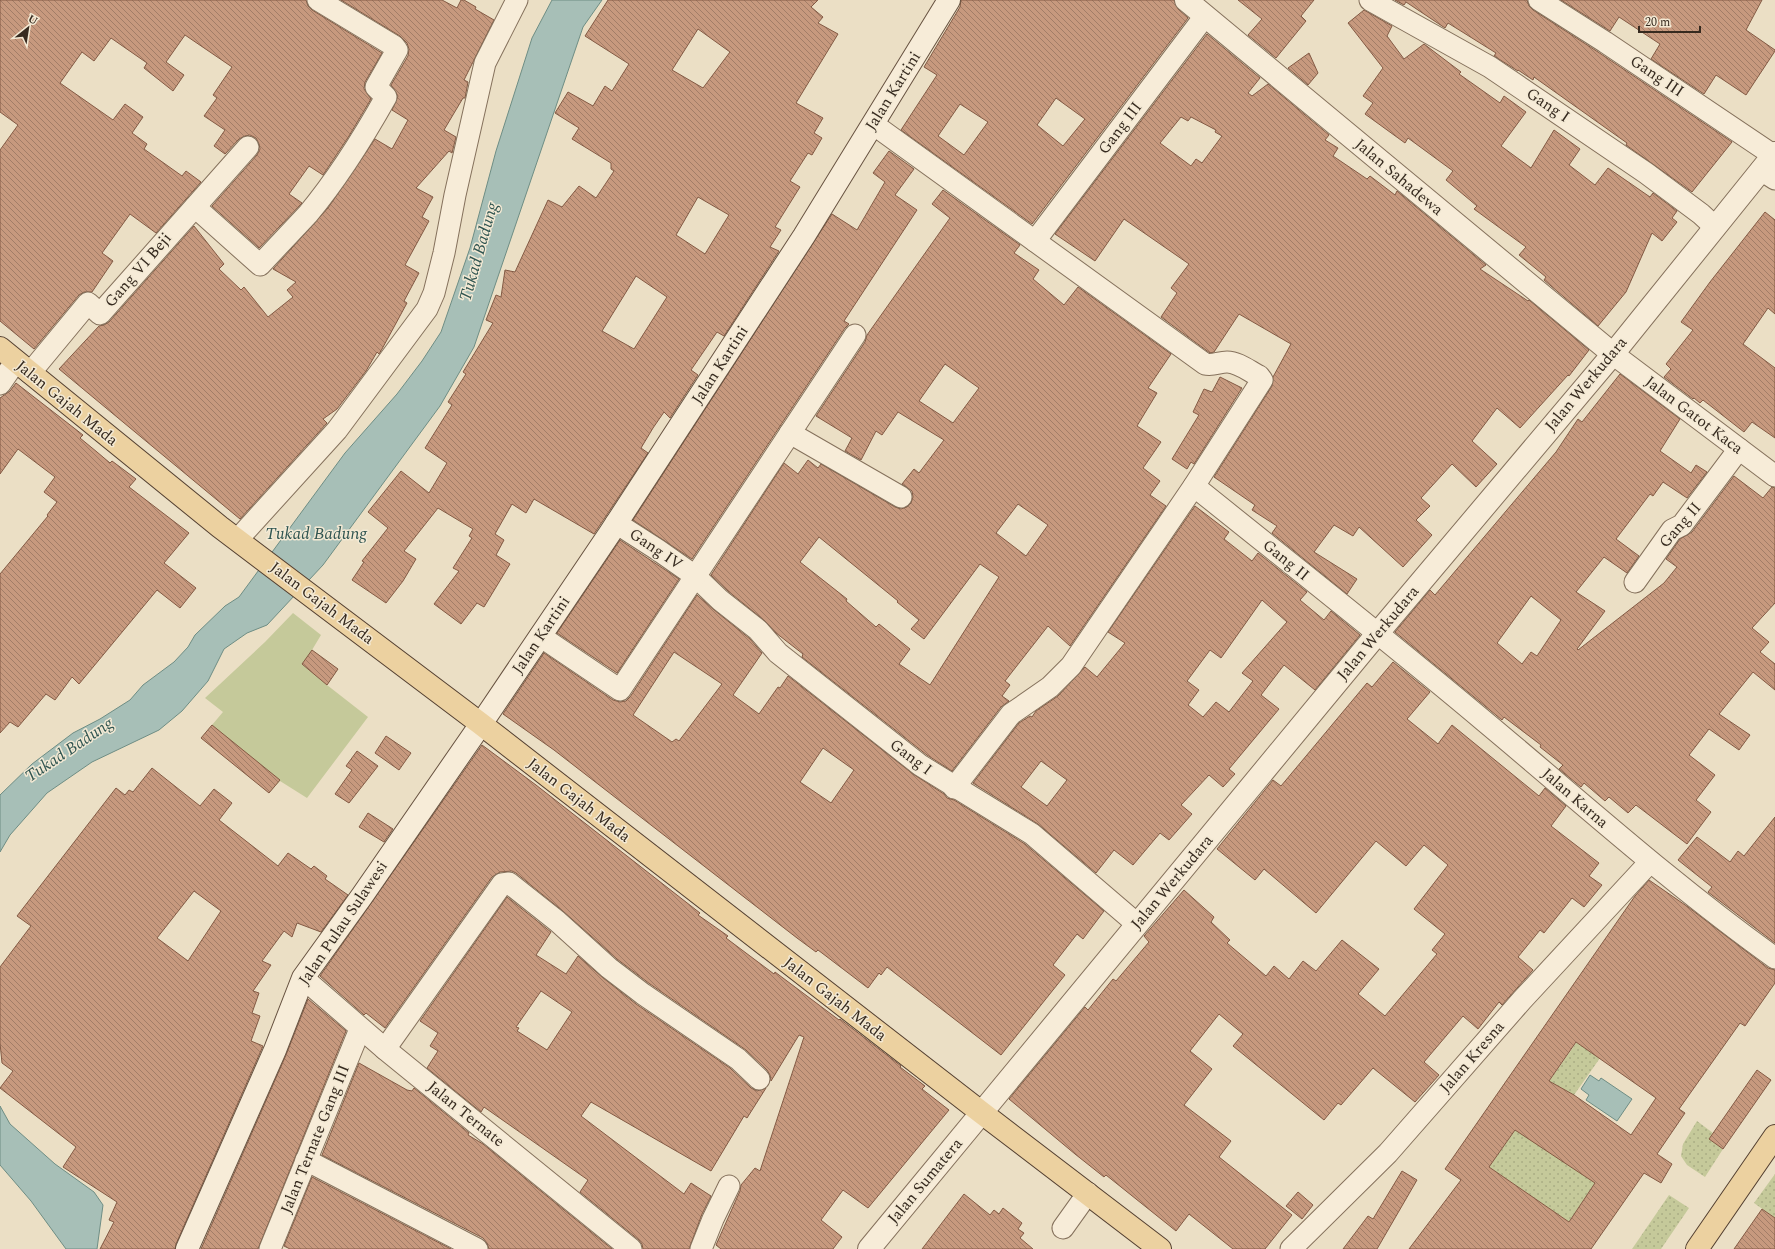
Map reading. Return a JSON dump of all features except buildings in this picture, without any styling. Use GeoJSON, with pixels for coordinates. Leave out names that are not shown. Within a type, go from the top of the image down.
{"type":"FeatureCollection","features":[{"type":"Feature","properties":{"kind":"main road","name":"Jalan Gajah Mada"},"geometry":{"type":"LineString","coordinates":[[15,361],[241,542],[481,724],[982,1113],[1160,1249]]}},
{"type":"Feature","properties":{"kind":"main road"},"geometry":{"type":"LineString","coordinates":[[1697,1249],[1775,1136]]}},
{"type":"Feature","properties":{"kind":"street"},"geometry":{"type":"LineString","coordinates":[[195,207],[260,265],[308,213],[336,178],[361,141],[386,97],[376,87],[397,50],[394,46],[318,0]]}},
{"type":"Feature","properties":{"kind":"street"},"geometry":{"type":"LineString","coordinates":[[241,542],[338,430],[397,346],[427,309],[434,293],[443,258],[455,195],[485,63],[517,0]]}},
{"type":"Feature","properties":{"kind":"street","name":"Jalan Kartini"},"geometry":{"type":"LineString","coordinates":[[481,724],[616,523],[800,243],[949,0]]}},
{"type":"Feature","properties":{"kind":"street","name":"Jalan Sahadewa"},"geometry":{"type":"LineString","coordinates":[[1186,0],[1613,354]]}},
{"type":"Feature","properties":{"kind":"street","name":"Gang I"},"geometry":{"type":"LineString","coordinates":[[1370,0],[1497,71],[1646,173],[1701,214],[1715,227]]}},
{"type":"Feature","properties":{"kind":"street","name":"Gang III"},"geometry":{"type":"LineString","coordinates":[[1539,0],[1605,42],[1771,164]]}},
{"type":"Feature","properties":{"kind":"street","name":"Gang III"},"geometry":{"type":"LineString","coordinates":[[1035,241],[1205,16]]}},
{"type":"Feature","properties":{"kind":"street"},"geometry":{"type":"LineString","coordinates":[[873,124],[1205,364],[1211,366],[1227,362],[1235,363],[1261,378],[1260,385],[1194,486],[1071,666],[1050,687],[1011,714],[954,788]]}},
{"type":"Feature","properties":{"kind":"street","name":"Gang VI Beji"},"geometry":{"type":"LineString","coordinates":[[15,361],[88,303],[100,314],[248,147]]}},
{"type":"Feature","properties":{"kind":"street","name":"Jalan Werkudara"},"geometry":{"type":"LineString","coordinates":[[982,1113],[1377,634],[1613,354],[1715,227],[1771,164]]}},
{"type":"Feature","properties":{"kind":"street"},"geometry":{"type":"LineString","coordinates":[[540,636],[620,690],[855,334]]}},
{"type":"Feature","properties":{"kind":"street","name":"Jalan Gatot Kaca"},"geometry":{"type":"LineString","coordinates":[[1613,354],[1775,476]]}},
{"type":"Feature","properties":{"kind":"street"},"geometry":{"type":"LineString","coordinates":[[0,384],[15,361]]}},
{"type":"Feature","properties":{"kind":"street"},"geometry":{"type":"LineString","coordinates":[[790,433],[901,497]]}},
{"type":"Feature","properties":{"kind":"street","name":"Gang II"},"geometry":{"type":"LineString","coordinates":[[1635,582],[1672,530],[1682,526],[1739,449]]}},
{"type":"Feature","properties":{"kind":"street","name":"Gang II"},"geometry":{"type":"LineString","coordinates":[[1194,486],[1377,634]]}},
{"type":"Feature","properties":{"kind":"street","name":"Gang IV"},"geometry":{"type":"LineString","coordinates":[[616,523],[695,576]]}},
{"type":"Feature","properties":{"kind":"street","name":"Gang I"},"geometry":{"type":"LineString","coordinates":[[695,576],[720,600],[758,630],[783,657],[909,757],[954,788],[1009,818],[1032,834],[1137,924]]}},
{"type":"Feature","properties":{"kind":"street","name":"Jalan Karna"},"geometry":{"type":"LineString","coordinates":[[1377,634],[1511,744],[1650,862],[1698,901],[1775,958]]}},
{"type":"Feature","properties":{"kind":"street","name":"Jalan Pulau Sulawesi"},"geometry":{"type":"LineString","coordinates":[[187,1249],[275,1050],[303,978],[362,896],[481,724]]}},
{"type":"Feature","properties":{"kind":"street","name":"Jalan Kresna"},"geometry":{"type":"LineString","coordinates":[[1291,1249],[1388,1153],[1522,1000],[1650,862]]}},
{"type":"Feature","properties":{"kind":"street"},"geometry":{"type":"LineString","coordinates":[[385,1049],[502,884],[509,883],[557,921],[609,968],[738,1059],[759,1079]]}},
{"type":"Feature","properties":{"kind":"street","name":"Jalan Ternate"},"geometry":{"type":"LineString","coordinates":[[303,978],[360,1029],[631,1249]]}},
{"type":"Feature","properties":{"kind":"street","name":"Jalan Ternate Gang III"},"geometry":{"type":"LineString","coordinates":[[270,1249],[360,1029]]}},
{"type":"Feature","properties":{"kind":"street","name":"Jalan Sumatera"},"geometry":{"type":"LineString","coordinates":[[869,1249],[982,1113]]}},
{"type":"Feature","properties":{"kind":"street"},"geometry":{"type":"LineString","coordinates":[[306,1160],[477,1249]]}},
{"type":"Feature","properties":{"kind":"street"},"geometry":{"type":"LineString","coordinates":[[701,1249],[713,1219],[729,1186]]}},
{"type":"Feature","properties":{"kind":"street"},"geometry":{"type":"LineString","coordinates":[[1063,1228],[1088,1193]]}},
{"type":"Feature","properties":{"kind":"green space"},"geometry":{"type":"Polygon","coordinates":[[[293,613],[321,635],[312,650],[338,669],[327,685],[368,717],[307,798],[280,781],[269,793],[201,738],[223,712],[205,698],[265,642],[293,613]]]}},
{"type":"Feature","properties":{"kind":"green space"},"geometry":{"type":"Polygon","coordinates":[[[1581,1036],[1605,1051],[1574,1095],[1595,1183],[1569,1222],[1489,1167],[1581,1036]]]}},
{"type":"Feature","properties":{"kind":"green space"},"geometry":{"type":"Polygon","coordinates":[[[1697,1121],[1713,1133],[1709,1139],[1723,1149],[1705,1177],[1687,1165],[1681,1156],[1683,1144],[1697,1121]]]}},
{"type":"Feature","properties":{"kind":"green space"},"geometry":{"type":"Polygon","coordinates":[[[1775,1174],[1775,1218],[1754,1203],[1775,1174]]]}},
{"type":"Feature","properties":{"kind":"green space"},"geometry":{"type":"Polygon","coordinates":[[[1669,1195],[1689,1208],[1661,1249],[1632,1249],[1669,1195]]]}},
{"type":"Feature","properties":{"kind":"water","name":"Tukad Badung"},"geometry":{"type":"Polygon","coordinates":[[[552,0],[602,0],[583,27],[474,347],[440,406],[323,565],[267,625],[247,633],[224,649],[208,681],[182,711],[159,730],[92,762],[47,793],[10,835],[0,852],[0,795],[32,764],[73,733],[100,719],[130,700],[143,685],[174,662],[188,647],[195,635],[225,606],[239,597],[345,453],[397,394],[422,361],[441,332],[470,248],[496,151],[532,38],[552,0]]]}},
{"type":"Feature","properties":{"kind":"water"},"geometry":{"type":"Polygon","coordinates":[[[1590,1075],[1599,1081],[1601,1078],[1632,1099],[1617,1121],[1586,1100],[1589,1095],[1581,1089],[1590,1075]]]}},
{"type":"Feature","properties":{"kind":"water"},"geometry":{"type":"Polygon","coordinates":[[[0,1106],[10,1124],[55,1164],[94,1192],[103,1205],[97,1249],[66,1249],[31,1201],[0,1165],[0,1106]]]}}]}
